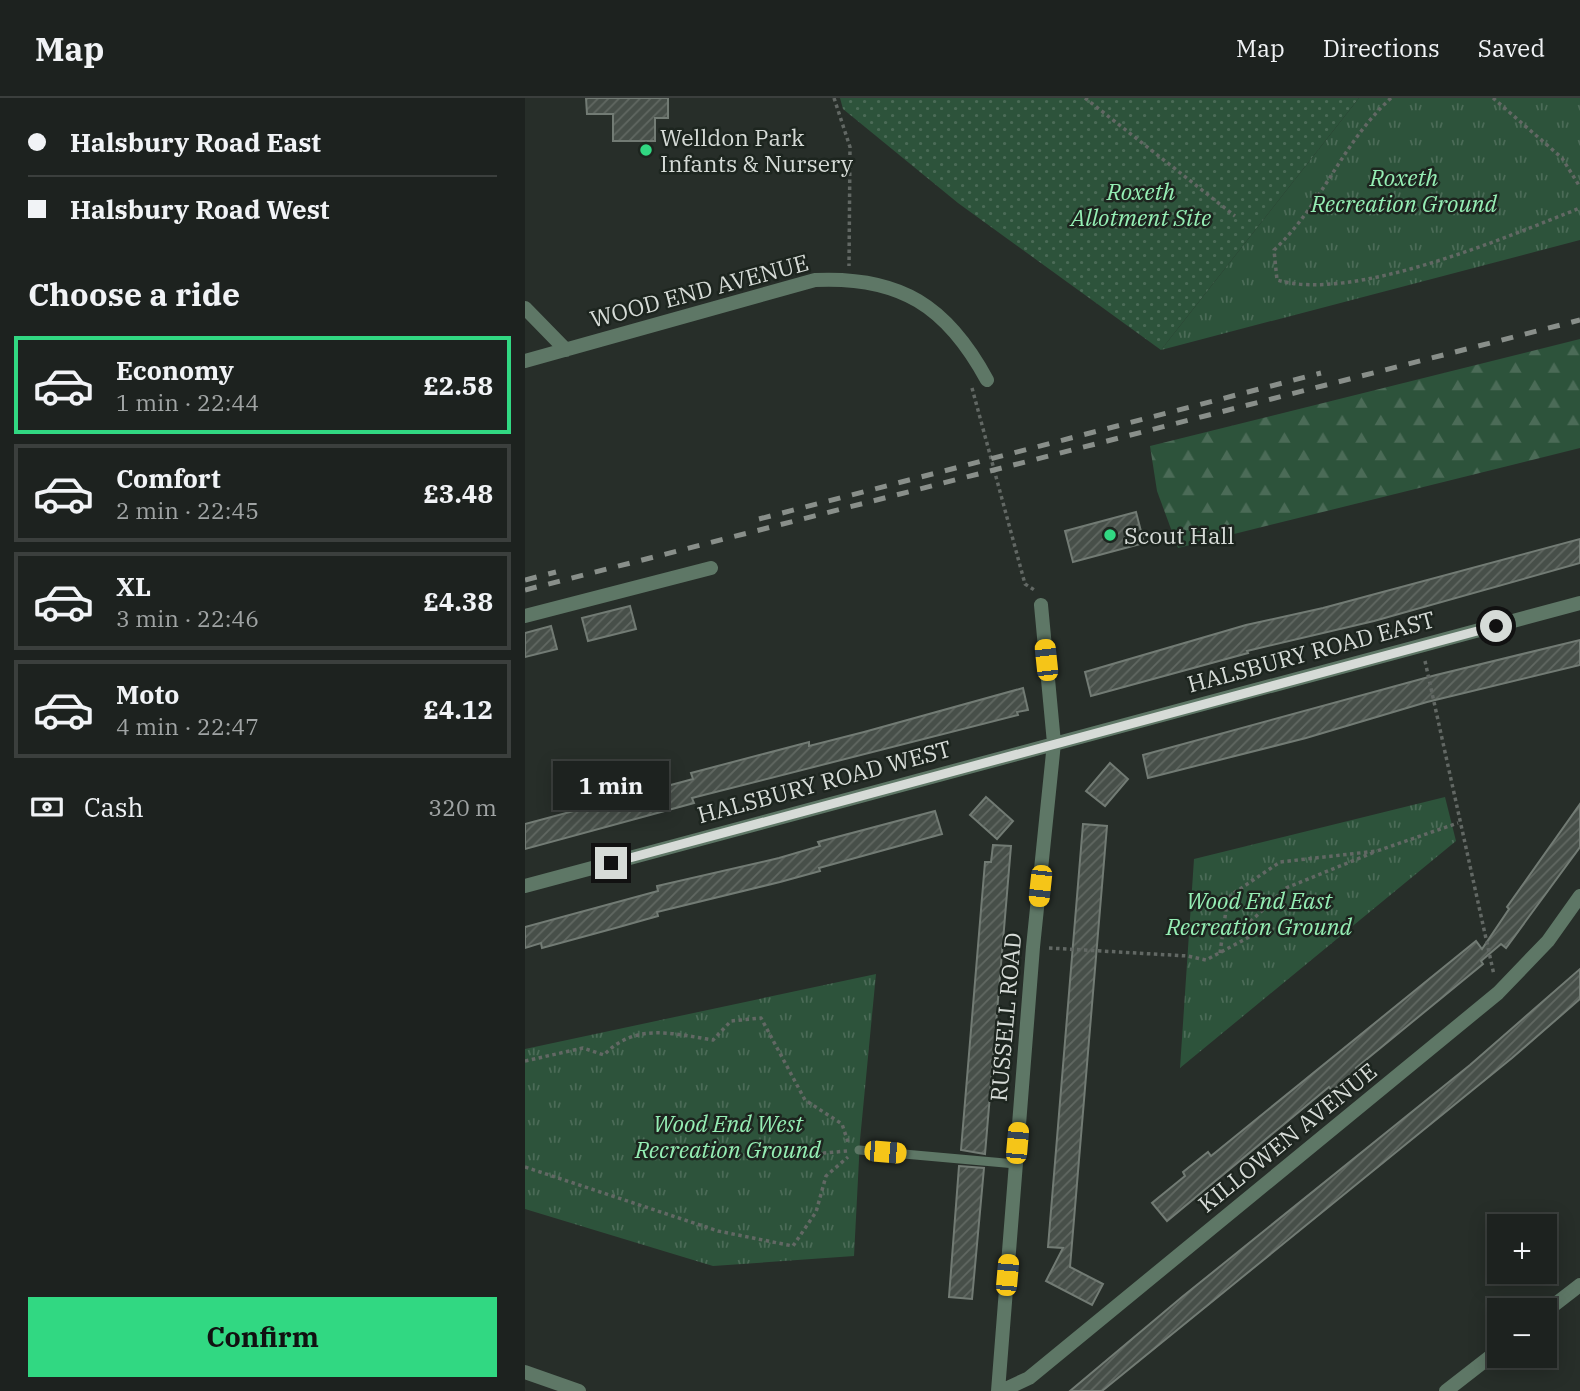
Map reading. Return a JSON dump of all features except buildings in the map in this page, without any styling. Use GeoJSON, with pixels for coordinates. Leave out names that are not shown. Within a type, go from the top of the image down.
{"type":"FeatureCollection","features":[{"type":"Feature","properties":{"kind":"street","name":"WOOD END AVENUE"},"geometry":{"type":"LineString","coordinates":[[525,307],[566,350],[815,280],[849,278],[894,288],[937,312],[969,346],[987,380]]}},
{"type":"Feature","properties":{"kind":"street"},"geometry":{"type":"LineString","coordinates":[[525,361],[566,350]]}},
{"type":"Feature","properties":{"kind":"street"},"geometry":{"type":"LineString","coordinates":[[525,616],[711,568]]}},
{"type":"Feature","properties":{"kind":"street","name":"RUSSELL ROAD"},"geometry":{"type":"LineString","coordinates":[[999,1391],[1033,947],[1054,743],[1039,598]]}},
{"type":"Feature","properties":{"kind":"street","name":"HALSBURY ROAD EAST"},"geometry":{"type":"LineString","coordinates":[[1054,743],[1580,603]]}},
{"type":"Feature","properties":{"kind":"street","name":"HALSBURY ROAD WEST"},"geometry":{"type":"LineString","coordinates":[[525,886],[1054,743]]}},
{"type":"Feature","properties":{"kind":"street","name":"KILLOWEN AVENUE"},"geometry":{"type":"LineString","coordinates":[[999,1391],[1028,1378],[1498,993],[1548,941],[1580,896]]}},
{"type":"Feature","properties":{"kind":"street"},"geometry":{"type":"LineString","coordinates":[[1557,1303],[1580,1285]]}},
{"type":"Feature","properties":{"kind":"street"},"geometry":{"type":"LineString","coordinates":[[1446,1391],[1487,1359]]}},
{"type":"Feature","properties":{"kind":"street"},"geometry":{"type":"LineString","coordinates":[[525,1372],[579,1391]]}},
{"type":"Feature","properties":{"kind":"lane"},"geometry":{"type":"LineString","coordinates":[[859,1150],[1016,1164]]}},
{"type":"Feature","properties":{"kind":"path"},"geometry":{"type":"LineString","coordinates":[[834,98],[850,147],[849,278]]}},
{"type":"Feature","properties":{"kind":"path"},"geometry":{"type":"LineString","coordinates":[[1085,98],[1235,216]]}},
{"type":"Feature","properties":{"kind":"path"},"geometry":{"type":"LineString","coordinates":[[1391,98],[1366,121],[1300,226],[1274,250],[1277,280],[1297,286],[1338,285],[1462,254],[1580,208]]}},
{"type":"Feature","properties":{"kind":"path"},"geometry":{"type":"LineString","coordinates":[[1493,98],[1562,158],[1580,187]]}},
{"type":"Feature","properties":{"kind":"path"},"geometry":{"type":"LineString","coordinates":[[987,380],[971,386],[1025,584],[1039,598]]}},
{"type":"Feature","properties":{"kind":"path"},"geometry":{"type":"LineString","coordinates":[[1422,645],[1458,823],[1498,993]]}},
{"type":"Feature","properties":{"kind":"path"},"geometry":{"type":"LineString","coordinates":[[1033,947],[1188,956],[1206,960],[1253,935],[1251,921],[1286,888],[1377,851],[1458,823]]}},
{"type":"Feature","properties":{"kind":"path"},"geometry":{"type":"LineString","coordinates":[[1220,953],[1227,903],[1231,895],[1280,862],[1377,851]]}},
{"type":"Feature","properties":{"kind":"path"},"geometry":{"type":"LineString","coordinates":[[525,1061],[583,1048],[604,1055],[618,1040],[666,1031],[713,1040],[731,1021],[761,1018],[805,1100],[842,1124],[850,1151],[824,1153],[810,1159]]}},
{"type":"Feature","properties":{"kind":"path"},"geometry":{"type":"LineString","coordinates":[[525,1167],[718,1231],[793,1246],[816,1212],[826,1176],[859,1150]]}},
{"type":"Feature","properties":{"kind":"green space","name":"Roxeth Allotment Site"},"geometry":{"type":"Polygon","coordinates":[[[840,98],[1359,98],[1161,350],[958,203],[843,109],[840,98]]]}},
{"type":"Feature","properties":{"kind":"green space","name":"Roxeth Recreation Ground"},"geometry":{"type":"Polygon","coordinates":[[[1359,98],[1580,98],[1580,240],[1161,350],[1359,98]]]}},
{"type":"Feature","properties":{"kind":"green space"},"geometry":{"type":"Polygon","coordinates":[[[1580,339],[1580,448],[1178,548],[1157,491],[1150,446],[1580,339]]]}},
{"type":"Feature","properties":{"kind":"green space","name":"Wood End East Recreation Ground"},"geometry":{"type":"Polygon","coordinates":[[[1445,797],[1456,841],[1180,1068],[1194,859],[1445,797]]]}},
{"type":"Feature","properties":{"kind":"green space","name":"Wood End West Recreation Ground"},"geometry":{"type":"Polygon","coordinates":[[[876,974],[860,1140],[854,1256],[713,1266],[525,1209],[525,1049],[876,974]]]}},
{"type":"Feature","properties":{"kind":"railway"},"geometry":{"type":"LineString","coordinates":[[525,590],[1580,320]]}},
{"type":"Feature","properties":{"kind":"railway"},"geometry":{"type":"LineString","coordinates":[[759,519],[1321,373]]}},
{"type":"Feature","properties":{"kind":"railway"},"geometry":{"type":"LineString","coordinates":[[525,580],[556,572]]}},
{"type":"Feature","properties":{"kind":"place","name":"Welldon Park Infants & Nursery"},"geometry":{"type":"Point","coordinates":[646,150]}},
{"type":"Feature","properties":{"kind":"place","name":"Scout Hall"},"geometry":{"type":"Point","coordinates":[1110,535]}},
{"type":"Feature","properties":{"kind":"route"},"geometry":{"type":"LineString","coordinates":[[611,863],[1496,626]]}}]}
